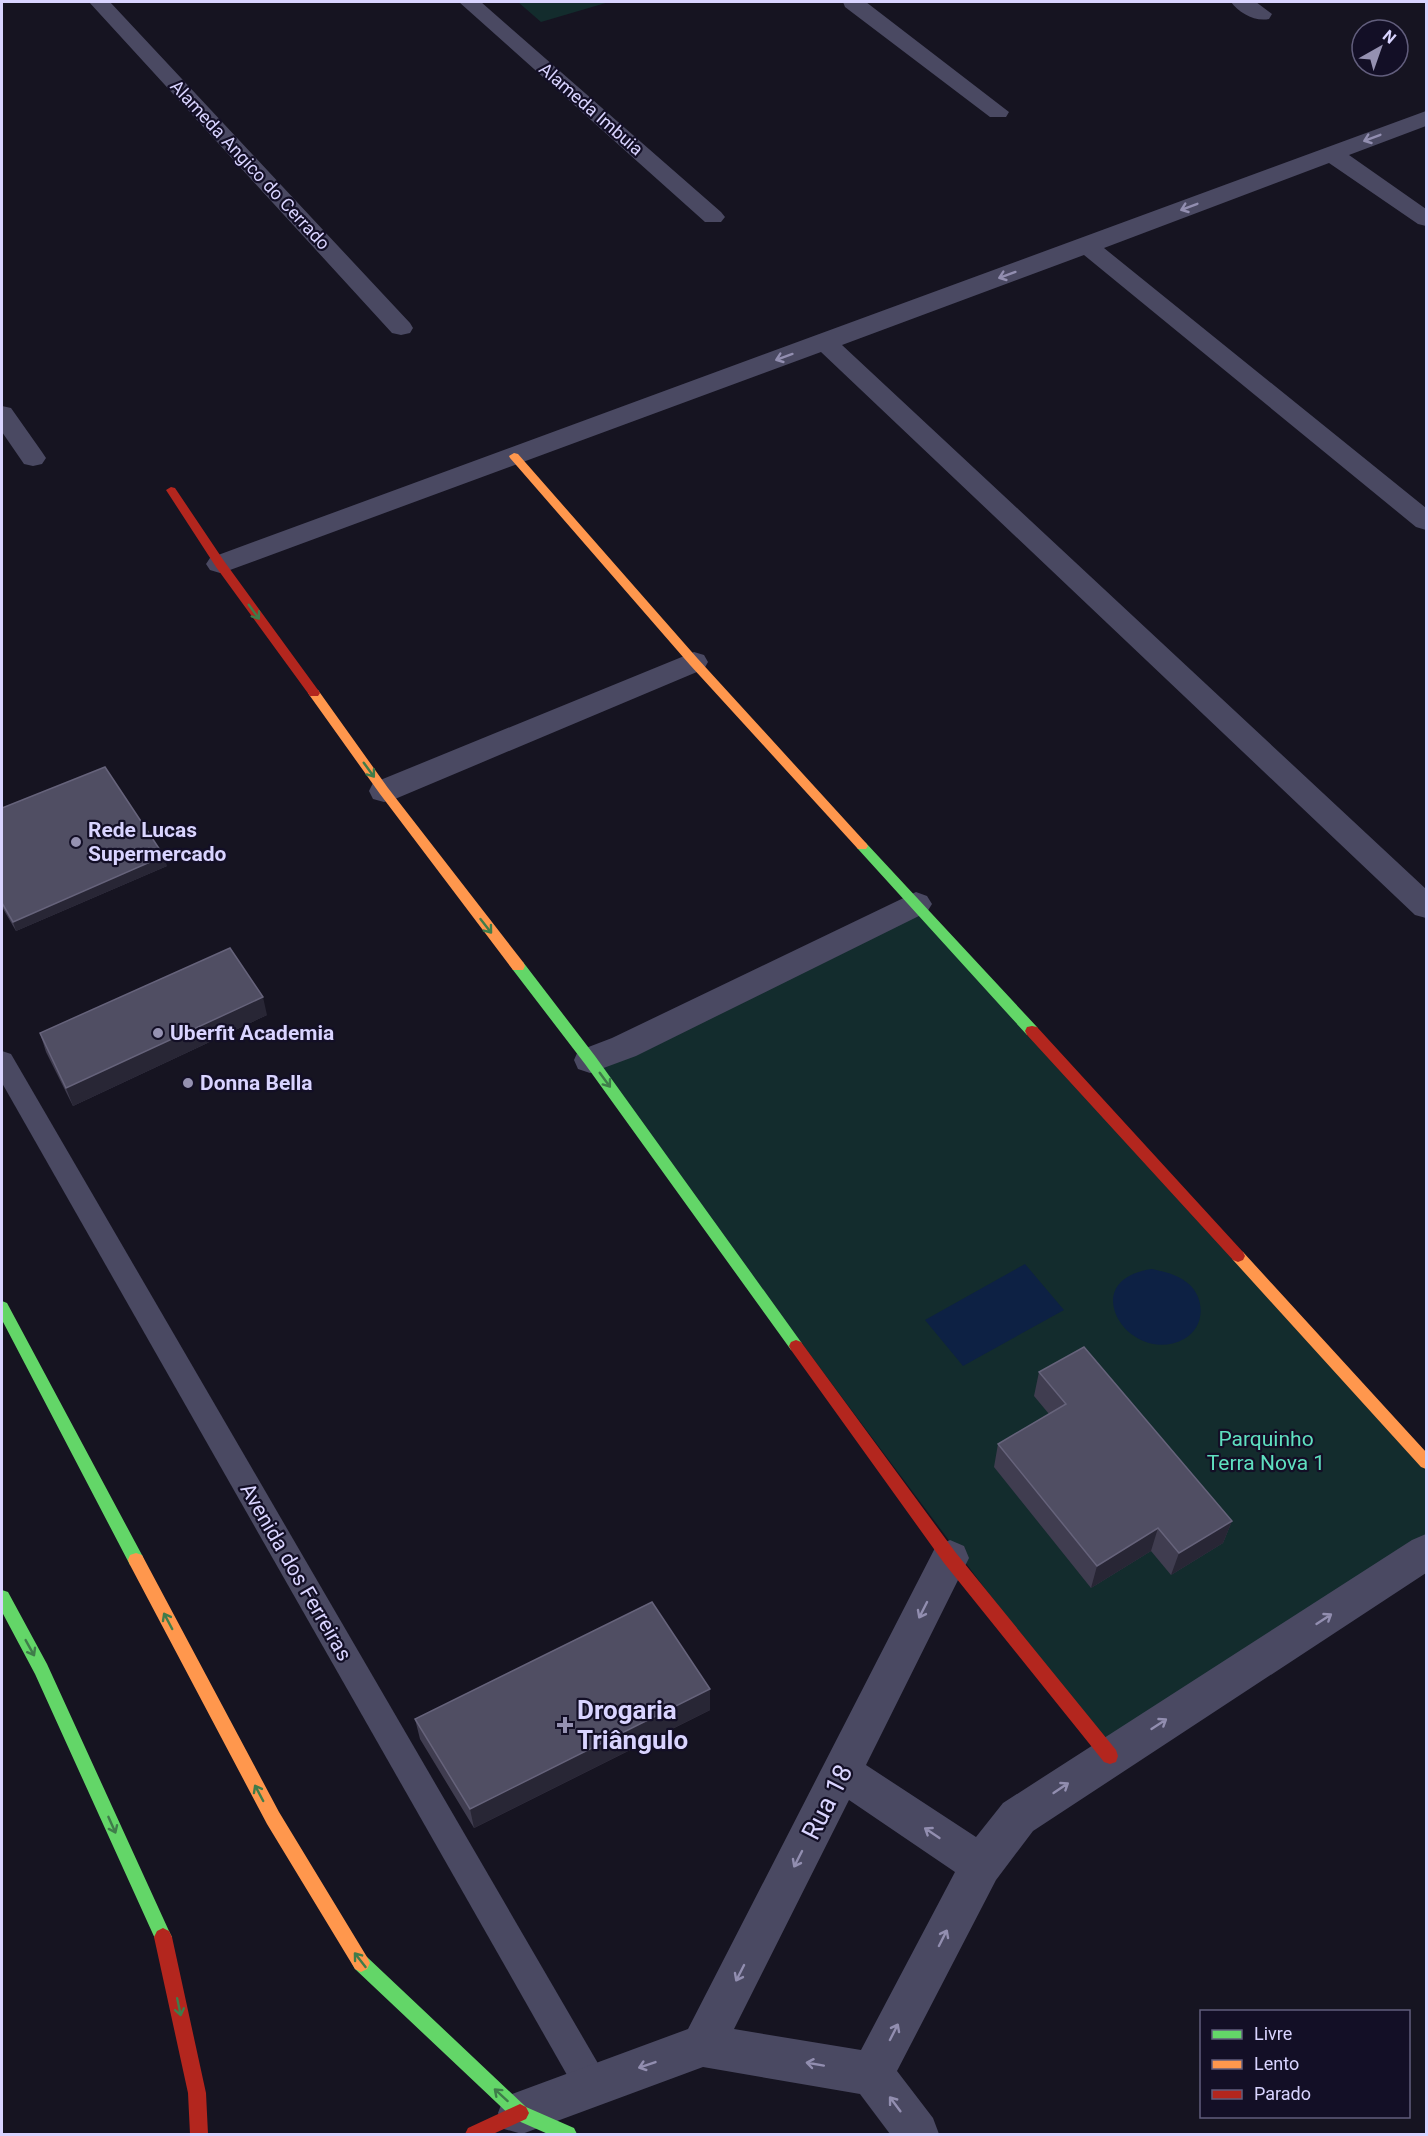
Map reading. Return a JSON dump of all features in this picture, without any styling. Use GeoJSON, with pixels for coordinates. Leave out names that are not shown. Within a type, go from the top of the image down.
{"type":"FeatureCollection","features":[{"type":"Feature","properties":{"kind":"street","name":"Alameda Angico do Cerrado"},"geometry":{"type":"LineString","coordinates":[[99,2],[401,328]]}},
{"type":"Feature","properties":{"kind":"street","name":"Alameda Imbuia"},"geometry":{"type":"LineString","coordinates":[[469,2],[713,216]]}},
{"type":"Feature","properties":{"kind":"street"},"geometry":{"type":"LineString","coordinates":[[853,2],[998,112]]}},
{"type":"Feature","properties":{"kind":"street"},"geometry":{"type":"LineString","coordinates":[[1242,2],[1261,14]]}},
{"type":"Feature","properties":{"kind":"street"},"geometry":{"type":"LineString","coordinates":[[220,564],[1087,246],[1426,118]]}},
{"type":"Feature","properties":{"kind":"street"},"geometry":{"type":"LineString","coordinates":[[1332,154],[1426,219]]}},
{"type":"Feature","properties":{"kind":"street"},"geometry":{"type":"LineString","coordinates":[[1087,246],[1426,521]]}},
{"type":"Feature","properties":{"kind":"street"},"geometry":{"type":"LineString","coordinates":[[824,342],[1426,907]]}},
{"type":"Feature","properties":{"kind":"street"},"geometry":{"type":"LineString","coordinates":[[2,414],[33,458]]}},
{"type":"Feature","properties":{"kind":"street"},"geometry":{"type":"LineString","coordinates":[[514,456],[694,662],[1426,1462]]}},
{"type":"Feature","properties":{"kind":"street"},"geometry":{"type":"LineString","coordinates":[[171,490],[220,564],[384,791],[590,1060],[950,1558],[1110,1756]]}},
{"type":"Feature","properties":{"kind":"street"},"geometry":{"type":"LineString","coordinates":[[384,791],[694,662]]}},
{"type":"Feature","properties":{"kind":"street"},"geometry":{"type":"LineString","coordinates":[[590,1060],[624,1047],[916,904]]}},
{"type":"Feature","properties":{"kind":"street"},"geometry":{"type":"LineString","coordinates":[[2,1307],[273,1818],[359,1961],[520,2113],[568,2134]]}},
{"type":"Feature","properties":{"kind":"street"},"geometry":{"type":"LineString","coordinates":[[872,2074],[981,1865],[1018,1817],[1426,1552]]}},
{"type":"Feature","properties":{"kind":"street","name":"Rua 18"},"geometry":{"type":"LineString","coordinates":[[703,2045],[950,1558]]}},
{"type":"Feature","properties":{"kind":"street"},"geometry":{"type":"LineString","coordinates":[[2,1597],[41,1669],[166,1944],[197,2093],[199,2134]]}},
{"type":"Feature","properties":{"kind":"street"},"geometry":{"type":"LineString","coordinates":[[842,1772],[981,1865]]}},
{"type":"Feature","properties":{"kind":"street"},"geometry":{"type":"LineString","coordinates":[[474,2134],[591,2084],[703,2045],[872,2074],[917,2134]]}},
{"type":"Feature","properties":{"kind":"lane","name":"Avenida dos Ferreiras"},"geometry":{"type":"LineString","coordinates":[[2,1060],[591,2084]]}},
{"type":"Feature","properties":{"kind":"green space"},"geometry":{"type":"Polygon","coordinates":[[[518,2],[609,2],[541,22],[518,2]]]}},
{"type":"Feature","properties":{"kind":"green space","name":"Parquinho Terra Nova 1"},"geometry":{"type":"Polygon","coordinates":[[[916,904],[1426,1462],[1426,1552],[1110,1756],[590,1060],[916,904]]]}},
{"type":"Feature","properties":{"kind":"water"},"geometry":{"type":"Polygon","coordinates":[[[1025,1264],[1064,1310],[963,1366],[925,1320],[1025,1264]]]}},
{"type":"Feature","properties":{"kind":"water"},"geometry":{"type":"Polygon","coordinates":[[[1152,1269],[1181,1279],[1190,1285],[1199,1299],[1199,1321],[1191,1334],[1184,1339],[1164,1345],[1145,1342],[1129,1332],[1118,1319],[1113,1304],[1116,1289],[1128,1276],[1152,1269]]]}},
{"type":"Feature","properties":{"kind":"building","name":"Rede Lucas Supermercado"},"geometry":{"type":"Polygon","coordinates":[[[105,767],[164,856],[13,922],[2,903],[2,808],[105,767]]]}},
{"type":"Feature","properties":{"kind":"building","name":"Uberfit Academia"},"geometry":{"type":"Polygon","coordinates":[[[230,948],[263,997],[66,1088],[40,1033],[230,948]]]}},
{"type":"Feature","properties":{"kind":"building"},"geometry":{"type":"Polygon","coordinates":[[[1084,1347],[1232,1521],[1179,1553],[1158,1528],[1097,1566],[998,1444],[1066,1404],[1039,1372],[1084,1347]]]}},
{"type":"Feature","properties":{"kind":"building","name":"Drogaria Triângulo"},"geometry":{"type":"Polygon","coordinates":[[[652,1602],[710,1689],[470,1809],[415,1719],[652,1602]]]}},
{"type":"Feature","properties":{"kind":"traffic: fast"},"geometry":{"type":"LineString","coordinates":[[862,846],[1032,1031]]}},
{"type":"Feature","properties":{"kind":"traffic: fast"},"geometry":{"type":"LineString","coordinates":[[518,966],[590,1060],[796,1346]]}},
{"type":"Feature","properties":{"kind":"traffic: fast"},"geometry":{"type":"LineString","coordinates":[[2,1307],[136,1560]]}},
{"type":"Feature","properties":{"kind":"traffic: fast"},"geometry":{"type":"LineString","coordinates":[[2,1597],[41,1669],[163,1937]]}},
{"type":"Feature","properties":{"kind":"traffic: fast"},"geometry":{"type":"LineString","coordinates":[[361,1963],[520,2113],[568,2134]]}},
{"type":"Feature","properties":{"kind":"traffic: slow"},"geometry":{"type":"LineString","coordinates":[[514,456],[694,662],[862,846]]}},
{"type":"Feature","properties":{"kind":"traffic: slow"},"geometry":{"type":"LineString","coordinates":[[314,693],[384,791],[518,966]]}},
{"type":"Feature","properties":{"kind":"traffic: slow"},"geometry":{"type":"LineString","coordinates":[[1238,1256],[1426,1462]]}},
{"type":"Feature","properties":{"kind":"traffic: slow"},"geometry":{"type":"LineString","coordinates":[[136,1560],[273,1818],[361,1963]]}},
{"type":"Feature","properties":{"kind":"traffic: jam"},"geometry":{"type":"LineString","coordinates":[[171,490],[220,564],[314,693]]}},
{"type":"Feature","properties":{"kind":"traffic: jam"},"geometry":{"type":"LineString","coordinates":[[1032,1031],[1238,1256]]}},
{"type":"Feature","properties":{"kind":"traffic: jam"},"geometry":{"type":"LineString","coordinates":[[796,1346],[950,1558],[1110,1756]]}},
{"type":"Feature","properties":{"kind":"traffic: jam"},"geometry":{"type":"LineString","coordinates":[[163,1937],[197,2093],[199,2134]]}},
{"type":"Feature","properties":{"kind":"traffic: jam"},"geometry":{"type":"LineString","coordinates":[[474,2134],[520,2113]]}},
{"type":"Feature","properties":{"kind":"place","name":"Rede Lucas Supermercado"},"geometry":{"type":"Point","coordinates":[76,842]}},
{"type":"Feature","properties":{"kind":"place","name":"Uberfit Academia"},"geometry":{"type":"Point","coordinates":[158,1033]}},
{"type":"Feature","properties":{"kind":"place","name":"Donna Bella"},"geometry":{"type":"Point","coordinates":[188,1083]}},
{"type":"Feature","properties":{"kind":"place","name":"Drogaria Triângulo"},"geometry":{"type":"Point","coordinates":[565,1725]}}]}
